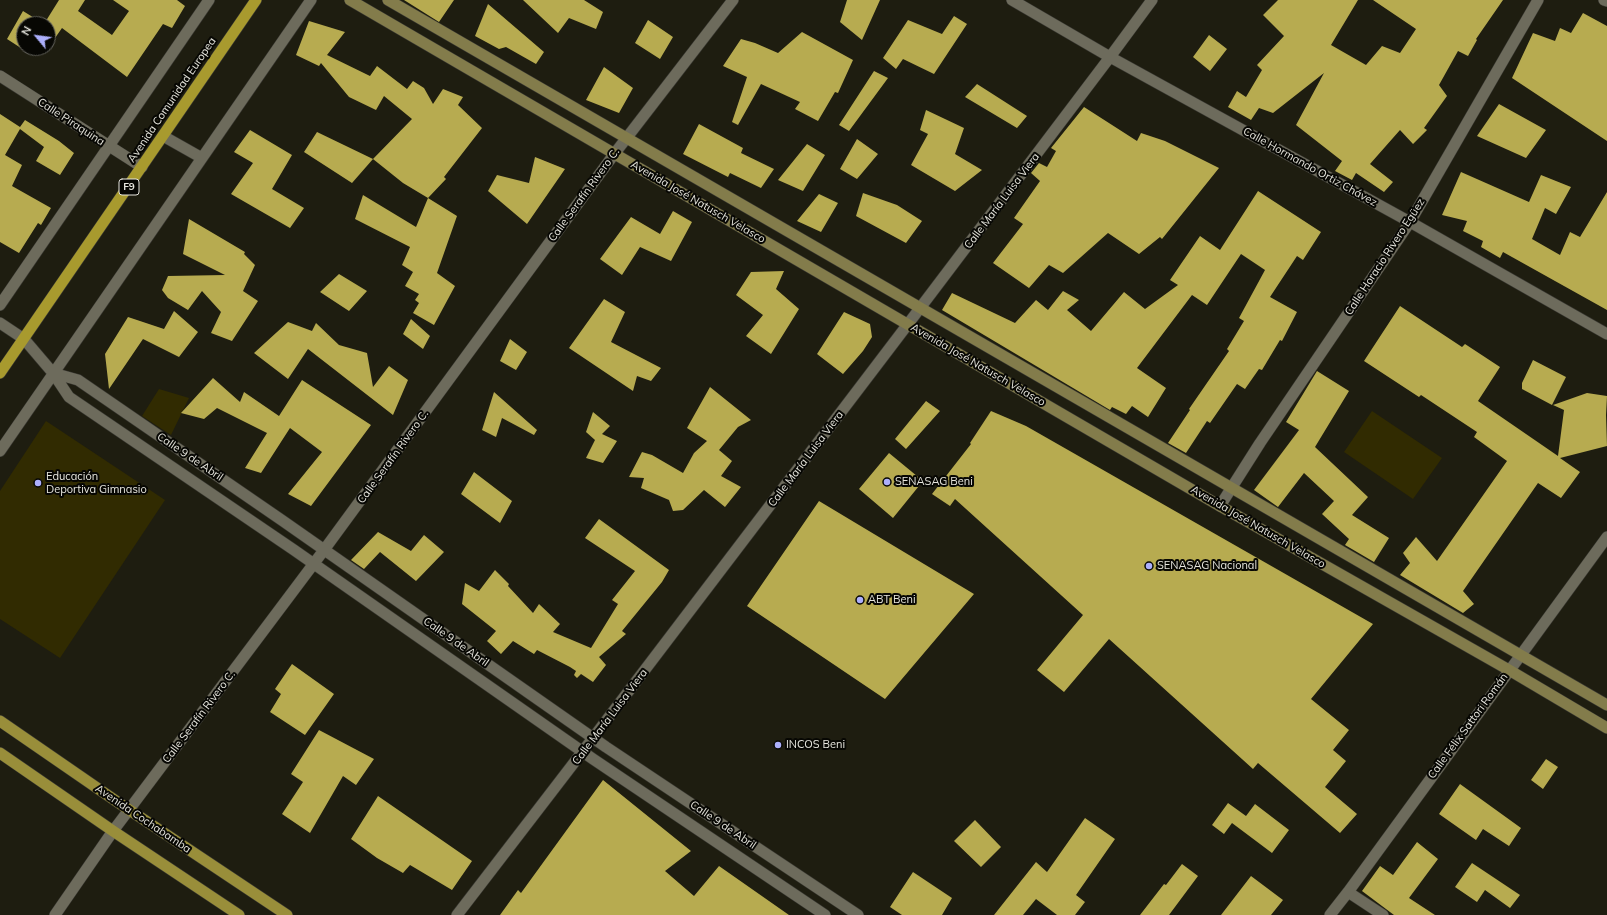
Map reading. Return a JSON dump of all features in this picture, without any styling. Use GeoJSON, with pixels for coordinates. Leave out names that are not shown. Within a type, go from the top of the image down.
{"type":"FeatureCollection","features":[{"type":"Feature","properties":{"kind":"highway","name":"Avenida Comunidad Europea"},"geometry":{"type":"LineString","coordinates":[[0,373],[142,167],[252,2]]}},
{"type":"Feature","properties":{"kind":"main road","name":"Avenida José Natusch Velasco"},"geometry":{"type":"LineString","coordinates":[[350,0],[1220,506],[1509,670],[1607,728]]}},
{"type":"Feature","properties":{"kind":"main road","name":"Avenida José Natusch Velasco"},"geometry":{"type":"LineString","coordinates":[[388,0],[1607,705]]}},
{"type":"Feature","properties":{"kind":"main road","name":"Avenida Cochabamba"},"geometry":{"type":"LineString","coordinates":[[0,721],[129,810],[287,915]]}},
{"type":"Feature","properties":{"kind":"main road"},"geometry":{"type":"LineString","coordinates":[[0,753],[239,915]]}},
{"type":"Feature","properties":{"kind":"street"},"geometry":{"type":"LineString","coordinates":[[0,305],[209,0]]}},
{"type":"Feature","properties":{"kind":"street"},"geometry":{"type":"LineString","coordinates":[[0,451],[311,0]]}},
{"type":"Feature","properties":{"kind":"street","name":"Calle Serafín Rivero C."},"geometry":{"type":"LineString","coordinates":[[55,915],[113,831],[314,564],[626,138],[733,0]]}},
{"type":"Feature","properties":{"kind":"street","name":"Calle Hormando Ortiz Chávez"},"geometry":{"type":"LineString","coordinates":[[1012,0],[1110,57],[1410,222],[1607,334]]}},
{"type":"Feature","properties":{"kind":"street","name":"Calle María Luisa Viera"},"geometry":{"type":"LineString","coordinates":[[456,915],[593,738],[908,324],[1152,0]]}},
{"type":"Feature","properties":{"kind":"street","name":"Calle Horacio Rivero Egüez"},"geometry":{"type":"LineString","coordinates":[[1220,506],[1260,443],[1410,222],[1538,0]]}},
{"type":"Feature","properties":{"kind":"street","name":"Calle Piraquina"},"geometry":{"type":"LineString","coordinates":[[0,76],[142,167]]}},
{"type":"Feature","properties":{"kind":"street"},"geometry":{"type":"LineString","coordinates":[[163,136],[202,158]]}},
{"type":"Feature","properties":{"kind":"street","name":"Calle 9 de Abril"},"geometry":{"type":"LineString","coordinates":[[0,323],[24,339],[53,373],[69,396],[314,564],[582,752],[825,915]]}},
{"type":"Feature","properties":{"kind":"street","name":"Calle 9 de Abril"},"geometry":{"type":"LineString","coordinates":[[53,373],[78,380],[593,738],[858,915]]}},
{"type":"Feature","properties":{"kind":"street","name":"Calle Félix Sattori Román"},"geometry":{"type":"LineString","coordinates":[[1330,915],[1607,537]]}},
{"type":"Feature","properties":{"kind":"street"},"geometry":{"type":"LineString","coordinates":[[1348,892],[1383,915]]}},
{"type":"Feature","properties":{"kind":"shaded area"},"geometry":{"type":"Polygon","coordinates":[[[159,389],[189,398],[171,435],[142,416],[159,389]]]}},
{"type":"Feature","properties":{"kind":"shaded area"},"geometry":{"type":"Polygon","coordinates":[[[1372,411],[1442,458],[1413,499],[1344,452],[1372,411]]]}},
{"type":"Feature","properties":{"kind":"shaded area"},"geometry":{"type":"Polygon","coordinates":[[[46,421],[165,500],[60,658],[0,619],[0,491],[46,421]]]}},
{"type":"Feature","properties":{"kind":"building"},"geometry":{"type":"Polygon","coordinates":[[[59,0],[85,0],[78,11],[112,35],[129,11],[113,0],[177,0],[185,6],[172,28],[163,24],[127,77],[62,28],[56,37],[56,16],[49,16],[59,0]]]}},
{"type":"Feature","properties":{"kind":"building"},"geometry":{"type":"Polygon","coordinates":[[[404,0],[454,0],[439,22],[404,0]]]}},
{"type":"Feature","properties":{"kind":"building"},"geometry":{"type":"Polygon","coordinates":[[[523,0],[584,0],[603,12],[596,29],[569,18],[558,33],[523,0]]]}},
{"type":"Feature","properties":{"kind":"building"},"geometry":{"type":"Polygon","coordinates":[[[847,0],[880,0],[862,40],[840,22],[847,0]]]}},
{"type":"Feature","properties":{"kind":"building"},"geometry":{"type":"Polygon","coordinates":[[[1278,0],[1358,0],[1331,45],[1366,65],[1382,46],[1400,53],[1416,29],[1373,0],[1503,0],[1476,39],[1477,40],[1468,56],[1458,51],[1439,85],[1447,96],[1424,128],[1427,130],[1413,144],[1400,130],[1370,164],[1393,182],[1384,192],[1356,173],[1352,180],[1335,171],[1342,161],[1296,125],[1324,73],[1273,113],[1259,108],[1251,120],[1228,107],[1237,91],[1246,97],[1262,70],[1257,65],[1284,36],[1263,15],[1278,0]]]}},
{"type":"Feature","properties":{"kind":"building"},"geometry":{"type":"Polygon","coordinates":[[[488,4],[544,52],[536,64],[506,47],[499,49],[475,36],[488,4]]]}},
{"type":"Feature","properties":{"kind":"building"},"geometry":{"type":"Polygon","coordinates":[[[23,11],[31,16],[20,16],[23,11]]]}},
{"type":"Feature","properties":{"kind":"building"},"geometry":{"type":"Polygon","coordinates":[[[1583,13],[1607,26],[1607,141],[1512,78],[1533,33],[1555,41],[1560,28],[1571,33],[1583,13]]]}},
{"type":"Feature","properties":{"kind":"building"},"geometry":{"type":"Polygon","coordinates":[[[954,16],[967,24],[934,74],[903,59],[896,69],[883,58],[908,20],[942,34],[954,16]]]}},
{"type":"Feature","properties":{"kind":"building"},"geometry":{"type":"Polygon","coordinates":[[[648,20],[673,37],[660,59],[635,43],[648,20]]]}},
{"type":"Feature","properties":{"kind":"building"},"geometry":{"type":"Polygon","coordinates":[[[309,21],[345,32],[327,55],[370,76],[377,66],[407,89],[413,81],[424,88],[433,104],[443,89],[463,97],[458,105],[482,128],[444,177],[446,179],[428,198],[403,183],[373,159],[412,119],[384,96],[376,110],[349,97],[321,63],[319,66],[296,55],[309,21]]]}},
{"type":"Feature","properties":{"kind":"building"},"geometry":{"type":"Polygon","coordinates":[[[16,23],[16,45],[7,39],[16,23]]]}},
{"type":"Feature","properties":{"kind":"building"},"geometry":{"type":"Polygon","coordinates":[[[802,32],[853,60],[838,93],[835,92],[818,121],[795,109],[800,102],[761,84],[738,125],[732,122],[747,77],[723,66],[741,39],[755,43],[778,53],[802,32]]]}},
{"type":"Feature","properties":{"kind":"building"},"geometry":{"type":"Polygon","coordinates":[[[1209,35],[1227,49],[1210,71],[1193,57],[1209,35]]]}},
{"type":"Feature","properties":{"kind":"building"},"geometry":{"type":"Polygon","coordinates":[[[604,67],[633,88],[619,113],[586,100],[604,67]]]}},
{"type":"Feature","properties":{"kind":"building"},"geometry":{"type":"Polygon","coordinates":[[[874,71],[888,78],[849,131],[839,125],[874,71]]]}},
{"type":"Feature","properties":{"kind":"building"},"geometry":{"type":"Polygon","coordinates":[[[977,84],[1027,116],[1017,128],[965,97],[977,84]]]}},
{"type":"Feature","properties":{"kind":"building"},"geometry":{"type":"Polygon","coordinates":[[[1499,104],[1546,130],[1526,158],[1477,136],[1499,104]]]}},
{"type":"Feature","properties":{"kind":"building"},"geometry":{"type":"Polygon","coordinates":[[[1084,107],[1137,141],[1141,133],[1165,141],[1219,168],[1162,239],[1160,237],[1139,254],[1108,233],[1063,273],[1049,265],[1029,288],[993,263],[1023,224],[1014,218],[1040,181],[1031,173],[1039,163],[1047,167],[1056,151],[1051,148],[1084,107]]]}},
{"type":"Feature","properties":{"kind":"building"},"geometry":{"type":"Polygon","coordinates":[[[926,110],[964,128],[955,154],[982,170],[955,191],[911,165],[928,134],[920,130],[926,110]]]}},
{"type":"Feature","properties":{"kind":"building"},"geometry":{"type":"Polygon","coordinates":[[[0,114],[20,127],[25,120],[59,141],[74,153],[60,175],[36,161],[44,147],[20,129],[5,155],[22,165],[12,186],[51,208],[41,225],[38,223],[19,253],[0,242],[0,114]]]}},
{"type":"Feature","properties":{"kind":"building"},"geometry":{"type":"Polygon","coordinates":[[[699,124],[743,148],[741,153],[774,169],[761,188],[730,173],[728,177],[683,154],[699,124]]]}},
{"type":"Feature","properties":{"kind":"building"},"geometry":{"type":"Polygon","coordinates":[[[250,130],[292,155],[272,189],[304,208],[290,228],[231,194],[253,163],[234,152],[250,130]]]}},
{"type":"Feature","properties":{"kind":"building"},"geometry":{"type":"Polygon","coordinates":[[[317,132],[373,159],[352,183],[304,152],[317,132]]]}},
{"type":"Feature","properties":{"kind":"building"},"geometry":{"type":"Polygon","coordinates":[[[857,139],[878,154],[857,179],[840,169],[857,139]]]}},
{"type":"Feature","properties":{"kind":"building"},"geometry":{"type":"Polygon","coordinates":[[[807,144],[825,155],[803,191],[778,180],[807,144]]]}},
{"type":"Feature","properties":{"kind":"building"},"geometry":{"type":"Polygon","coordinates":[[[535,157],[565,169],[527,224],[488,191],[497,175],[529,183],[535,157]]]}},
{"type":"Feature","properties":{"kind":"building"},"geometry":{"type":"Polygon","coordinates":[[[1461,172],[1529,202],[1541,175],[1571,187],[1556,214],[1545,208],[1532,239],[1560,255],[1570,232],[1580,237],[1607,192],[1607,310],[1503,252],[1500,258],[1481,247],[1483,241],[1463,231],[1467,221],[1442,215],[1461,172]]]}},
{"type":"Feature","properties":{"kind":"building"},"geometry":{"type":"Polygon","coordinates":[[[1258,191],[1321,232],[1303,260],[1297,256],[1270,297],[1297,312],[1282,341],[1280,340],[1262,370],[1259,369],[1245,389],[1237,384],[1210,423],[1207,421],[1186,453],[1168,443],[1190,410],[1189,409],[1229,351],[1227,349],[1244,321],[1239,318],[1265,270],[1241,254],[1207,305],[1192,295],[1137,368],[1166,388],[1148,417],[1132,406],[1126,414],[1112,407],[1110,410],[942,310],[952,293],[1015,323],[1036,300],[1048,310],[1063,291],[1079,300],[1067,310],[1091,331],[1124,292],[1145,309],[1178,285],[1170,280],[1200,236],[1220,250],[1258,191]]]}},
{"type":"Feature","properties":{"kind":"building"},"geometry":{"type":"Polygon","coordinates":[[[863,193],[897,205],[922,221],[906,243],[856,216],[863,193]]]}},
{"type":"Feature","properties":{"kind":"building"},"geometry":{"type":"Polygon","coordinates":[[[819,194],[838,203],[821,232],[797,221],[819,194]]]}},
{"type":"Feature","properties":{"kind":"building"},"geometry":{"type":"Polygon","coordinates":[[[363,195],[416,227],[428,198],[457,216],[437,273],[455,286],[434,325],[413,313],[419,303],[415,300],[419,294],[405,286],[413,272],[402,265],[410,247],[355,219],[363,195]]]}},
{"type":"Feature","properties":{"kind":"building"},"geometry":{"type":"Polygon","coordinates":[[[673,211],[692,222],[671,261],[640,247],[622,275],[600,259],[631,217],[660,234],[673,211]]]}},
{"type":"Feature","properties":{"kind":"building"},"geometry":{"type":"Polygon","coordinates":[[[189,219],[245,252],[244,254],[255,265],[243,291],[258,301],[232,341],[211,333],[221,312],[202,291],[188,310],[168,298],[162,290],[168,276],[225,275],[183,254],[189,219]]]}},
{"type":"Feature","properties":{"kind":"building"},"geometry":{"type":"Polygon","coordinates":[[[784,271],[776,289],[799,309],[771,354],[746,336],[763,315],[736,295],[751,272],[784,271]]]}},
{"type":"Feature","properties":{"kind":"building"},"geometry":{"type":"Polygon","coordinates":[[[339,274],[367,291],[349,311],[320,292],[339,274]]]}},
{"type":"Feature","properties":{"kind":"building"},"geometry":{"type":"Polygon","coordinates":[[[604,299],[625,312],[611,342],[661,368],[651,381],[637,376],[633,391],[569,348],[604,299]]]}},
{"type":"Feature","properties":{"kind":"building"},"geometry":{"type":"Polygon","coordinates":[[[1400,306],[1462,347],[1465,344],[1500,367],[1478,401],[1558,456],[1564,410],[1553,405],[1587,393],[1607,396],[1607,446],[1560,458],[1580,472],[1561,498],[1538,483],[1463,591],[1474,604],[1463,613],[1400,575],[1410,563],[1403,553],[1416,537],[1437,561],[1507,461],[1474,437],[1477,432],[1421,395],[1419,397],[1364,361],[1400,306]]]}},
{"type":"Feature","properties":{"kind":"building"},"geometry":{"type":"Polygon","coordinates":[[[174,311],[198,332],[179,357],[143,339],[109,389],[105,354],[128,317],[164,329],[174,311]]]}},
{"type":"Feature","properties":{"kind":"building"},"geometry":{"type":"Polygon","coordinates":[[[844,312],[870,324],[872,337],[863,351],[843,374],[817,354],[844,312]]]}},
{"type":"Feature","properties":{"kind":"building"},"geometry":{"type":"Polygon","coordinates":[[[411,319],[430,336],[423,349],[403,334],[411,319]]]}},
{"type":"Feature","properties":{"kind":"building"},"geometry":{"type":"Polygon","coordinates":[[[288,322],[312,331],[316,323],[339,345],[367,353],[373,387],[389,366],[408,380],[393,415],[308,349],[288,379],[254,353],[288,322]]]}},
{"type":"Feature","properties":{"kind":"building"},"geometry":{"type":"Polygon","coordinates":[[[510,339],[527,352],[516,370],[500,361],[510,339]]]}},
{"type":"Feature","properties":{"kind":"building"},"geometry":{"type":"Polygon","coordinates":[[[1533,360],[1566,377],[1552,405],[1522,389],[1522,383],[1533,360]]]}},
{"type":"Feature","properties":{"kind":"building"},"geometry":{"type":"Polygon","coordinates":[[[1317,371],[1349,391],[1315,447],[1368,497],[1352,515],[1389,538],[1374,562],[1345,545],[1349,539],[1322,514],[1334,501],[1304,473],[1278,507],[1254,490],[1299,430],[1286,422],[1317,371]]]}},
{"type":"Feature","properties":{"kind":"building"},"geometry":{"type":"Polygon","coordinates":[[[213,378],[240,402],[244,392],[279,416],[302,380],[371,425],[311,506],[288,494],[322,452],[290,428],[261,473],[245,468],[267,433],[217,408],[204,419],[181,413],[213,378]]]}},
{"type":"Feature","properties":{"kind":"building"},"geometry":{"type":"Polygon","coordinates":[[[710,387],[751,420],[738,427],[719,450],[732,461],[721,476],[741,487],[725,507],[704,490],[683,510],[673,511],[669,500],[641,488],[644,478],[629,477],[642,452],[652,455],[683,473],[694,453],[707,441],[687,428],[710,387]]]}},
{"type":"Feature","properties":{"kind":"building"},"geometry":{"type":"Polygon","coordinates":[[[494,392],[537,430],[534,435],[502,418],[496,437],[482,430],[494,392]]]}},
{"type":"Feature","properties":{"kind":"building"},"geometry":{"type":"Polygon","coordinates":[[[926,401],[940,411],[906,449],[895,439],[926,401]]]}},
{"type":"Feature","properties":{"kind":"building","name":"SENASAG Nacional"},"geometry":{"type":"Polygon","coordinates":[[[991,411],[1026,426],[1373,624],[1311,699],[1349,730],[1333,750],[1346,761],[1325,787],[1357,814],[1340,833],[1258,763],[1253,769],[1109,639],[1064,692],[1037,670],[1083,615],[955,499],[950,506],[932,494],[971,444],[970,443],[991,411]]]}},
{"type":"Feature","properties":{"kind":"building"},"geometry":{"type":"Polygon","coordinates":[[[593,412],[610,426],[602,434],[617,441],[603,463],[586,458],[595,440],[586,432],[593,412]]]}},
{"type":"Feature","properties":{"kind":"building","name":"SENASAG Beni"},"geometry":{"type":"Polygon","coordinates":[[[889,453],[923,481],[893,518],[859,489],[889,453]]]}},
{"type":"Feature","properties":{"kind":"building"},"geometry":{"type":"Polygon","coordinates":[[[474,472],[512,501],[500,523],[461,494],[474,472]]]}},
{"type":"Feature","properties":{"kind":"building","name":"ABT Beni"},"geometry":{"type":"Polygon","coordinates":[[[819,501],[974,594],[885,699],[747,606],[819,501]]]}},
{"type":"Feature","properties":{"kind":"building"},"geometry":{"type":"Polygon","coordinates":[[[599,519],[669,570],[662,582],[622,631],[626,634],[599,657],[606,665],[593,682],[581,674],[577,678],[574,675],[576,671],[570,667],[537,650],[534,654],[513,641],[501,654],[487,641],[496,631],[462,604],[465,583],[479,591],[495,570],[509,584],[508,586],[533,613],[539,604],[560,624],[553,632],[591,648],[618,604],[612,600],[635,571],[585,538],[599,519]]]}},
{"type":"Feature","properties":{"kind":"building"},"geometry":{"type":"Polygon","coordinates":[[[378,532],[411,551],[424,535],[444,552],[416,581],[380,552],[364,569],[351,560],[378,532]]]}},
{"type":"Feature","properties":{"kind":"building"},"geometry":{"type":"Polygon","coordinates":[[[292,664],[334,694],[305,735],[270,712],[281,694],[275,689],[292,664]]]}},
{"type":"Feature","properties":{"kind":"building"},"geometry":{"type":"Polygon","coordinates":[[[319,730],[374,759],[356,785],[343,776],[310,833],[282,814],[303,782],[291,774],[319,730]]]}},
{"type":"Feature","properties":{"kind":"building"},"geometry":{"type":"Polygon","coordinates":[[[1546,759],[1558,767],[1543,789],[1531,780],[1546,759]]]}},
{"type":"Feature","properties":{"kind":"building"},"geometry":{"type":"Polygon","coordinates":[[[603,780],[691,851],[665,871],[694,896],[719,866],[789,915],[500,915],[518,890],[521,893],[603,780]]]}},
{"type":"Feature","properties":{"kind":"building"},"geometry":{"type":"Polygon","coordinates":[[[1460,784],[1521,828],[1509,846],[1483,829],[1476,840],[1439,814],[1460,784]]]}},
{"type":"Feature","properties":{"kind":"building"},"geometry":{"type":"Polygon","coordinates":[[[378,796],[472,861],[452,890],[410,865],[403,873],[377,858],[351,839],[378,796]]]}},
{"type":"Feature","properties":{"kind":"building"},"geometry":{"type":"Polygon","coordinates":[[[1228,803],[1246,816],[1255,804],[1289,830],[1272,853],[1232,823],[1224,834],[1212,825],[1228,803]]]}},
{"type":"Feature","properties":{"kind":"building"},"geometry":{"type":"Polygon","coordinates":[[[1085,818],[1115,839],[1076,895],[1085,902],[1075,915],[1057,915],[1036,899],[1023,915],[994,915],[1036,862],[1047,872],[1085,818]]]}},
{"type":"Feature","properties":{"kind":"building"},"geometry":{"type":"Polygon","coordinates":[[[975,820],[1001,847],[981,867],[954,841],[975,820]]]}},
{"type":"Feature","properties":{"kind":"building"},"geometry":{"type":"Polygon","coordinates":[[[1417,842],[1438,859],[1409,898],[1435,915],[1394,915],[1362,891],[1380,866],[1393,875],[1417,842]]]}},
{"type":"Feature","properties":{"kind":"building"},"geometry":{"type":"Polygon","coordinates":[[[1472,863],[1520,895],[1510,908],[1485,890],[1477,902],[1455,887],[1472,863]]]}},
{"type":"Feature","properties":{"kind":"building"},"geometry":{"type":"Polygon","coordinates":[[[1182,864],[1198,876],[1169,915],[1140,915],[1164,884],[1166,885],[1182,864]]]}},
{"type":"Feature","properties":{"kind":"building"},"geometry":{"type":"Polygon","coordinates":[[[913,872],[952,898],[942,915],[902,915],[890,907],[913,872]]]}},
{"type":"Feature","properties":{"kind":"building"},"geometry":{"type":"Polygon","coordinates":[[[1251,876],[1283,900],[1271,915],[1221,915],[1251,876]]]}},
{"type":"Feature","properties":{"kind":"place","name":"SENASAG Beni"},"geometry":{"type":"Point","coordinates":[887,482]}},
{"type":"Feature","properties":{"kind":"place","name":"Educación Deportiva Gimnasio"},"geometry":{"type":"Point","coordinates":[38,483]}},
{"type":"Feature","properties":{"kind":"place","name":"SENASAG Nacional"},"geometry":{"type":"Point","coordinates":[1149,566]}},
{"type":"Feature","properties":{"kind":"place","name":"ABT Beni"},"geometry":{"type":"Point","coordinates":[860,600]}},
{"type":"Feature","properties":{"kind":"place","name":"INCOS Beni"},"geometry":{"type":"Point","coordinates":[778,745]}}]}
